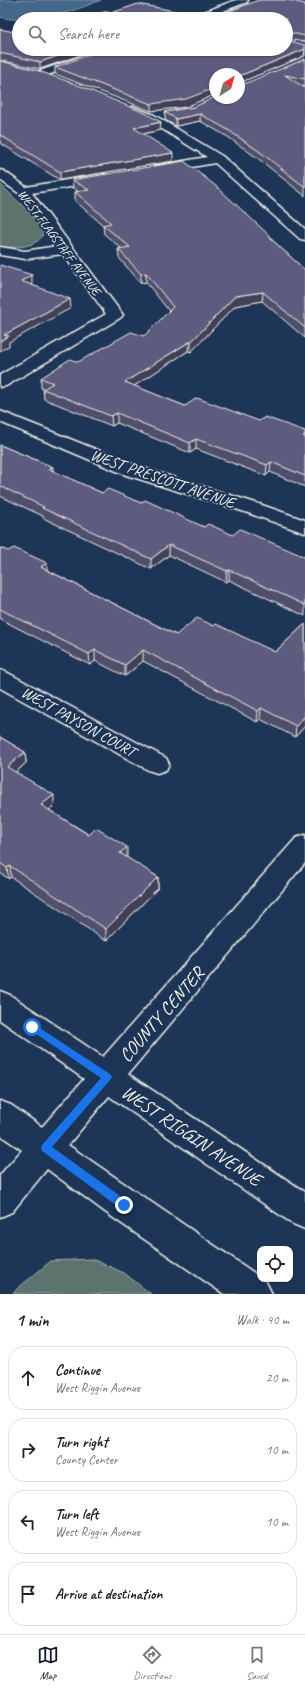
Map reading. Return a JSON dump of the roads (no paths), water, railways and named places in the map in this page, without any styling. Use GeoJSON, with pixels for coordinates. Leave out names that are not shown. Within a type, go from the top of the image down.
{"type":"FeatureCollection","features":[{"type":"Feature","properties":{"kind":"street"},"geometry":{"type":"LineString","coordinates":[[212,12],[244,0]]}},
{"type":"Feature","properties":{"kind":"street"},"geometry":{"type":"LineString","coordinates":[[41,74],[91,56]]}},
{"type":"Feature","properties":{"kind":"street"},"geometry":{"type":"LineString","coordinates":[[27,71],[60,81]]}},
{"type":"Feature","properties":{"kind":"street"},"geometry":{"type":"LineString","coordinates":[[122,106],[150,118],[218,159],[305,236]]}},
{"type":"Feature","properties":{"kind":"street"},"geometry":{"type":"LineString","coordinates":[[150,118],[166,115]]}},
{"type":"Feature","properties":{"kind":"street"},"geometry":{"type":"LineString","coordinates":[[148,171],[218,159]]}},
{"type":"Feature","properties":{"kind":"street","name":"WEST FLAGSTAFF AVENUE"},"geometry":{"type":"LineString","coordinates":[[0,174],[24,191],[116,316],[0,382]]}},
{"type":"Feature","properties":{"kind":"street"},"geometry":{"type":"LineString","coordinates":[[24,191],[117,176]]}},
{"type":"Feature","properties":{"kind":"street"},"geometry":{"type":"LineString","coordinates":[[0,251],[25,255],[66,249]]}},
{"type":"Feature","properties":{"kind":"street","name":"WEST PRESCOTT AVENUE"},"geometry":{"type":"LineString","coordinates":[[0,416],[133,471],[252,508],[305,527]]}},
{"type":"Feature","properties":{"kind":"street","name":"WEST PAYSON COURT"},"geometry":{"type":"LineString","coordinates":[[0,678],[157,764]]}},
{"type":"Feature","properties":{"kind":"street","name":"COUNTY CENTER"},"geometry":{"type":"LineString","coordinates":[[0,1200],[305,845]]}},
{"type":"Feature","properties":{"kind":"street","name":"WEST RIGGIN AVENUE"},"geometry":{"type":"LineString","coordinates":[[0,1004],[305,1212]]}},
{"type":"Feature","properties":{"kind":"street"},"geometry":{"type":"LineString","coordinates":[[0,1116],[124,1205],[254,1294]]}},
{"type":"Feature","properties":{"kind":"water"},"geometry":{"type":"Polygon","coordinates":[[[0,0],[101,0],[67,12],[12,12],[12,19],[0,17],[0,0]]]}}]}
